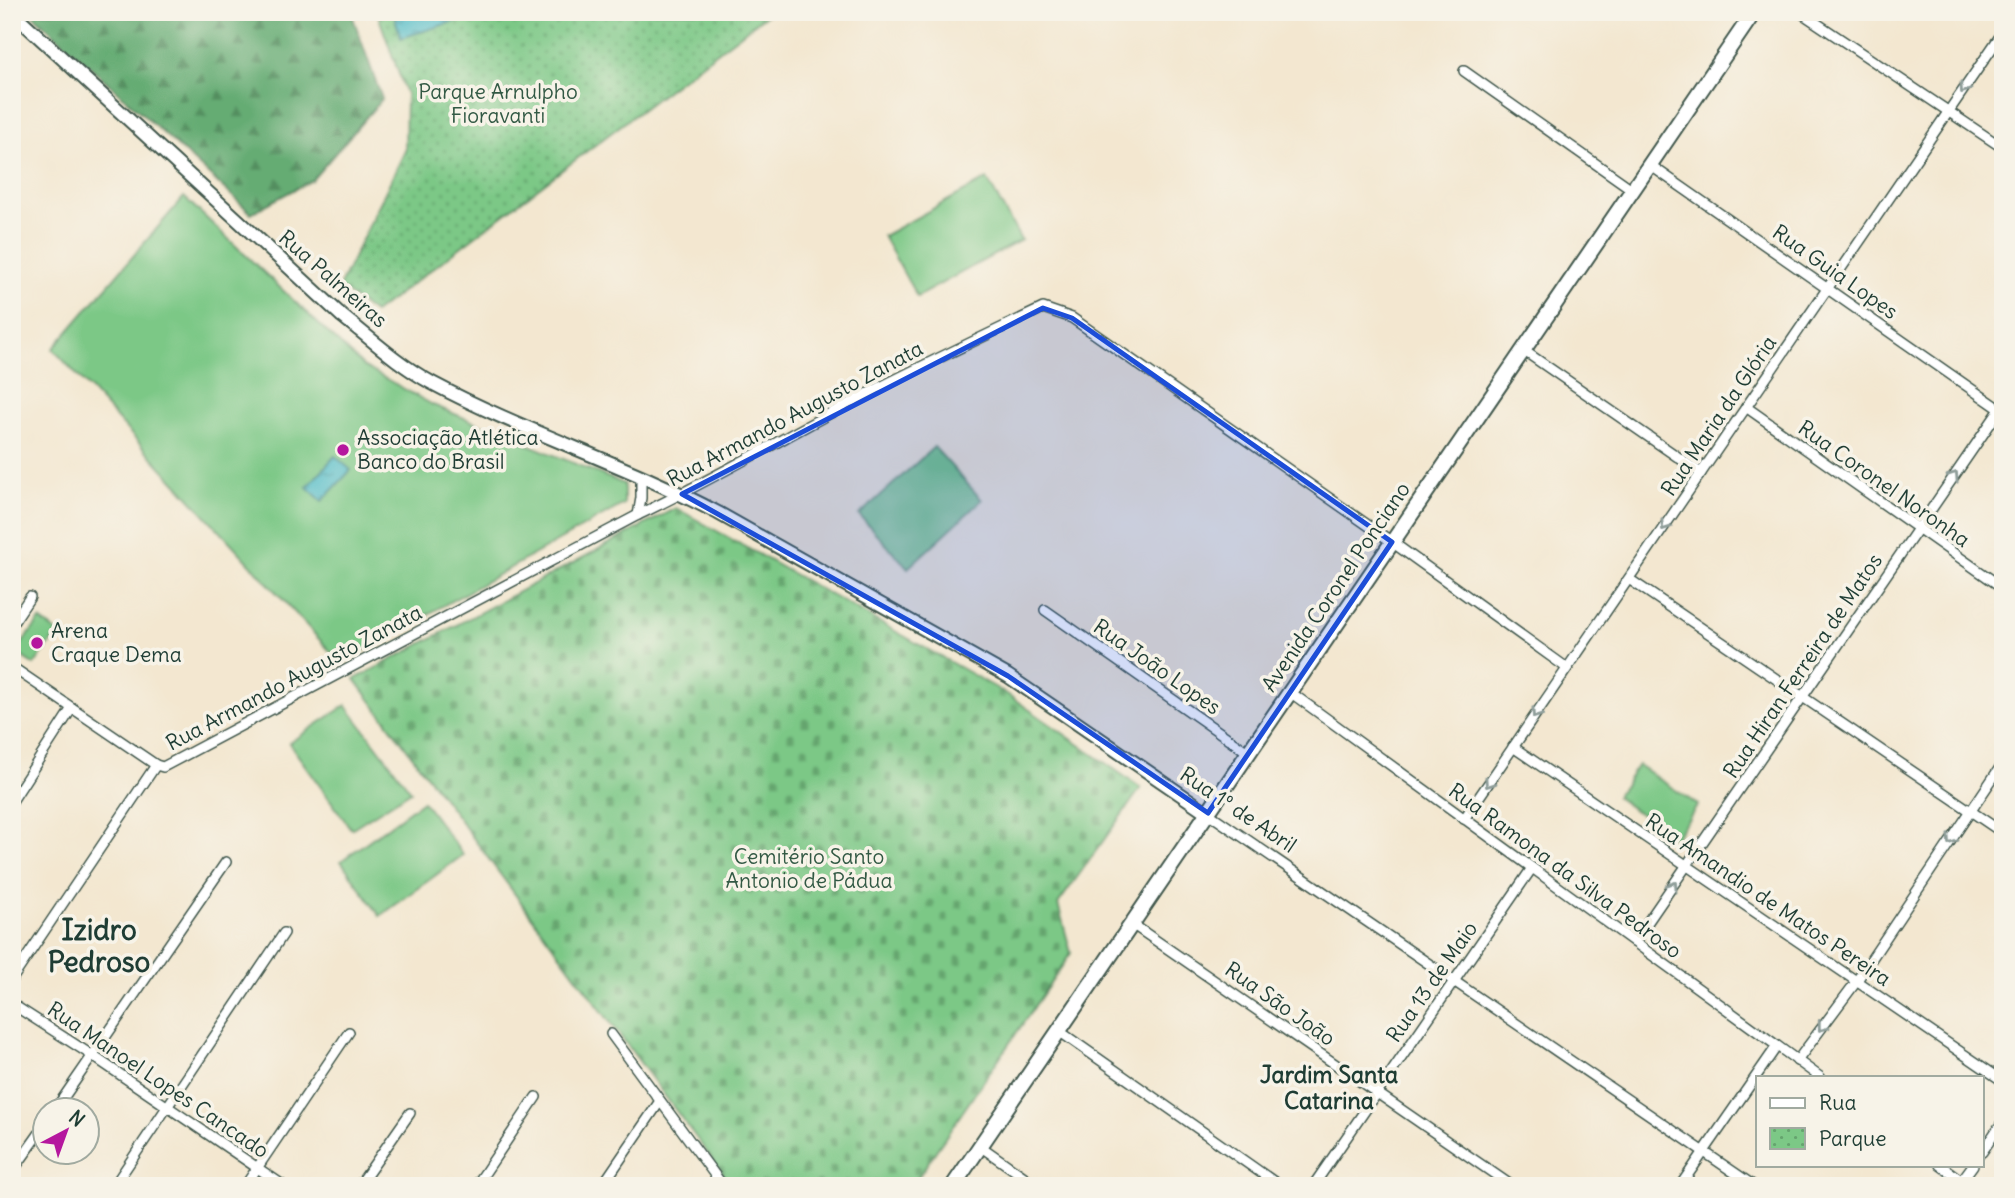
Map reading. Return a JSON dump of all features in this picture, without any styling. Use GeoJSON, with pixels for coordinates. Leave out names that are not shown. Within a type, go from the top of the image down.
{"type":"FeatureCollection","features":[{"type":"Feature","properties":{"kind":"main road","name":"Avenida Coronel Ponciano"},"geometry":{"type":"LineString","coordinates":[[953,1186],[1754,12]]}},
{"type":"Feature","properties":{"kind":"street","name":"Rua Palmeiras"},"geometry":{"type":"LineString","coordinates":[[12,12],[328,303],[392,356],[429,382],[682,494]]}},
{"type":"Feature","properties":{"kind":"street"},"geometry":{"type":"LineString","coordinates":[[1800,12],[2003,148]]}},
{"type":"Feature","properties":{"kind":"street","name":"Rua Maria da Glória"},"geometry":{"type":"LineString","coordinates":[[1464,819],[2003,32]]}},
{"type":"Feature","properties":{"kind":"street"},"geometry":{"type":"LineString","coordinates":[[1464,71],[1633,190]]}},
{"type":"Feature","properties":{"kind":"street","name":"Rua Guia Lopes"},"geometry":{"type":"LineString","coordinates":[[1650,165],[2001,407]]}},
{"type":"Feature","properties":{"kind":"street","name":"Rua Armando Augusto Zanata"},"geometry":{"type":"LineString","coordinates":[[12,667],[156,765],[163,767],[859,398],[1043,308],[1072,318],[1567,668]]}},
{"type":"Feature","properties":{"kind":"street"},"geometry":{"type":"LineString","coordinates":[[1523,350],[1701,474]]}},
{"type":"Feature","properties":{"kind":"street","name":"Rua Coronel Noronha"},"geometry":{"type":"LineString","coordinates":[[1746,407],[2003,588]]}},
{"type":"Feature","properties":{"kind":"street","name":"Rua Hiran Ferreira de Matos"},"geometry":{"type":"LineString","coordinates":[[1634,942],[2001,407]]}},
{"type":"Feature","properties":{"kind":"street"},"geometry":{"type":"LineString","coordinates":[[638,515],[641,498],[640,477]]}},
{"type":"Feature","properties":{"kind":"street","name":"Rua 1º de Abril"},"geometry":{"type":"LineString","coordinates":[[682,494],[1008,676],[1755,1186]]}},
{"type":"Feature","properties":{"kind":"street"},"geometry":{"type":"LineString","coordinates":[[1629,579],[2003,833]]}},
{"type":"Feature","properties":{"kind":"street"},"geometry":{"type":"LineString","coordinates":[[12,624],[30,597]]}},
{"type":"Feature","properties":{"kind":"street","name":"Rua João Lopes"},"geometry":{"type":"LineString","coordinates":[[1045,610],[1249,753]]}},
{"type":"Feature","properties":{"kind":"street","name":"Rua Ramona da Silva Pedroso"},"geometry":{"type":"LineString","coordinates":[[1290,692],[1819,1076]]}},
{"type":"Feature","properties":{"kind":"street"},"geometry":{"type":"LineString","coordinates":[[12,801],[72,708]]}},
{"type":"Feature","properties":{"kind":"street","name":"Rua Amandio de Matos Pereira"},"geometry":{"type":"LineString","coordinates":[[1513,747],[2003,1081]]}},
{"type":"Feature","properties":{"kind":"street"},"geometry":{"type":"LineString","coordinates":[[1797,1061],[1856,982],[2003,763]]}},
{"type":"Feature","properties":{"kind":"street"},"geometry":{"type":"LineString","coordinates":[[12,979],[156,765]]}},
{"type":"Feature","properties":{"kind":"street"},"geometry":{"type":"LineString","coordinates":[[65,1096],[226,862]]}},
{"type":"Feature","properties":{"kind":"street","name":"Rua 13 de Maio"},"geometry":{"type":"LineString","coordinates":[[1313,1186],[1532,868]]}},
{"type":"Feature","properties":{"kind":"street","name":"Rua São João"},"geometry":{"type":"LineString","coordinates":[[1132,923],[1512,1186]]}},
{"type":"Feature","properties":{"kind":"street"},"geometry":{"type":"LineString","coordinates":[[114,1186],[284,933]]}},
{"type":"Feature","properties":{"kind":"street","name":"Rua Manoel Lopes Cancado"},"geometry":{"type":"LineString","coordinates":[[12,1004],[284,1186]]}},
{"type":"Feature","properties":{"kind":"street"},"geometry":{"type":"LineString","coordinates":[[1059,1031],[1280,1186]]}},
{"type":"Feature","properties":{"kind":"street"},"geometry":{"type":"LineString","coordinates":[[245,1186],[349,1032]]}},
{"type":"Feature","properties":{"kind":"street"},"geometry":{"type":"LineString","coordinates":[[611,1034],[723,1186]]}},
{"type":"Feature","properties":{"kind":"street"},"geometry":{"type":"LineString","coordinates":[[1756,1076],[1777,1046]]}},
{"type":"Feature","properties":{"kind":"street"},"geometry":{"type":"LineString","coordinates":[[1680,1186],[1756,1076]]}},
{"type":"Feature","properties":{"kind":"street"},"geometry":{"type":"LineString","coordinates":[[476,1186],[536,1097]]}},
{"type":"Feature","properties":{"kind":"street"},"geometry":{"type":"LineString","coordinates":[[602,1186],[660,1101]]}},
{"type":"Feature","properties":{"kind":"street"},"geometry":{"type":"LineString","coordinates":[[359,1186],[410,1113]]}},
{"type":"Feature","properties":{"kind":"street"},"geometry":{"type":"LineString","coordinates":[[1983,1151],[2003,1121]]}},
{"type":"Feature","properties":{"kind":"street"},"geometry":{"type":"LineString","coordinates":[[12,1172],[32,1144]]}},
{"type":"Feature","properties":{"kind":"street"},"geometry":{"type":"LineString","coordinates":[[980,1146],[1037,1186]]}},
{"type":"Feature","properties":{"kind":"street"},"geometry":{"type":"LineString","coordinates":[[1941,1166],[1966,1183],[1973,1166]]}},
{"type":"Feature","properties":{"kind":"highlighted area"},"geometry":{"type":"Polygon","coordinates":[[[1043,308],[1072,318],[1392,542],[1208,813],[1008,676],[682,494],[1043,308]]]}},
{"type":"Feature","properties":{"kind":"green space"},"geometry":{"type":"Polygon","coordinates":[[[30,12],[351,12],[382,99],[312,180],[251,213],[30,12]]]}},
{"type":"Feature","properties":{"kind":"green space","name":"Parque Arnulpho Fioravanti"},"geometry":{"type":"Polygon","coordinates":[[[377,12],[770,12],[374,313],[339,287],[405,151],[406,94],[377,12]]]}},
{"type":"Feature","properties":{"kind":"green space"},"geometry":{"type":"Polygon","coordinates":[[[987,179],[1021,240],[917,297],[883,236],[987,179]]]}},
{"type":"Feature","properties":{"kind":"green space","name":"Associação Atlética Banco do Brasil"},"geometry":{"type":"Polygon","coordinates":[[[184,197],[363,366],[433,405],[624,484],[624,504],[341,663],[53,349],[184,197]]]}},
{"type":"Feature","properties":{"kind":"green space"},"geometry":{"type":"Polygon","coordinates":[[[934,447],[982,500],[908,568],[859,515],[934,447]]]}},
{"type":"Feature","properties":{"kind":"green space","name":"Cemitério Santo Antonio de Pádua"},"geometry":{"type":"Polygon","coordinates":[[[676,508],[1007,694],[1141,788],[1058,904],[1071,953],[912,1186],[732,1186],[355,679],[676,508]]]}},
{"type":"Feature","properties":{"kind":"green space","name":"Arena Craque Dema"},"geometry":{"type":"Polygon","coordinates":[[[40,620],[58,633],[34,665],[15,652],[40,620]]]}},
{"type":"Feature","properties":{"kind":"green space"},"geometry":{"type":"Polygon","coordinates":[[[346,705],[411,791],[351,829],[289,743],[346,705]]]}},
{"type":"Feature","properties":{"kind":"green space"},"geometry":{"type":"Polygon","coordinates":[[[1638,765],[1698,805],[1675,838],[1616,797],[1638,765]]]}},
{"type":"Feature","properties":{"kind":"green space"},"geometry":{"type":"Polygon","coordinates":[[[423,801],[463,855],[380,916],[341,861],[423,801]]]}},
{"type":"Feature","properties":{"kind":"water"},"geometry":{"type":"Polygon","coordinates":[[[393,12],[485,12],[401,38],[393,12]]]}},
{"type":"Feature","properties":{"kind":"water"},"geometry":{"type":"Polygon","coordinates":[[[335,456],[351,470],[322,501],[307,487],[335,456]]]}},
{"type":"Feature","properties":{"kind":"place","name":"Associação Atlética Banco do Brasil"},"geometry":{"type":"Point","coordinates":[343,450]}},
{"type":"Feature","properties":{"kind":"place","name":"Arena Craque Dema"},"geometry":{"type":"Point","coordinates":[37,643]}},
{"type":"Feature","properties":{"kind":"district","name":"Izidro Pedroso"},"geometry":{"type":"Point","coordinates":[99,946]}},
{"type":"Feature","properties":{"kind":"district","name":"Jardim Santa Catarina"},"geometry":{"type":"Point","coordinates":[1329,1088]}}]}
